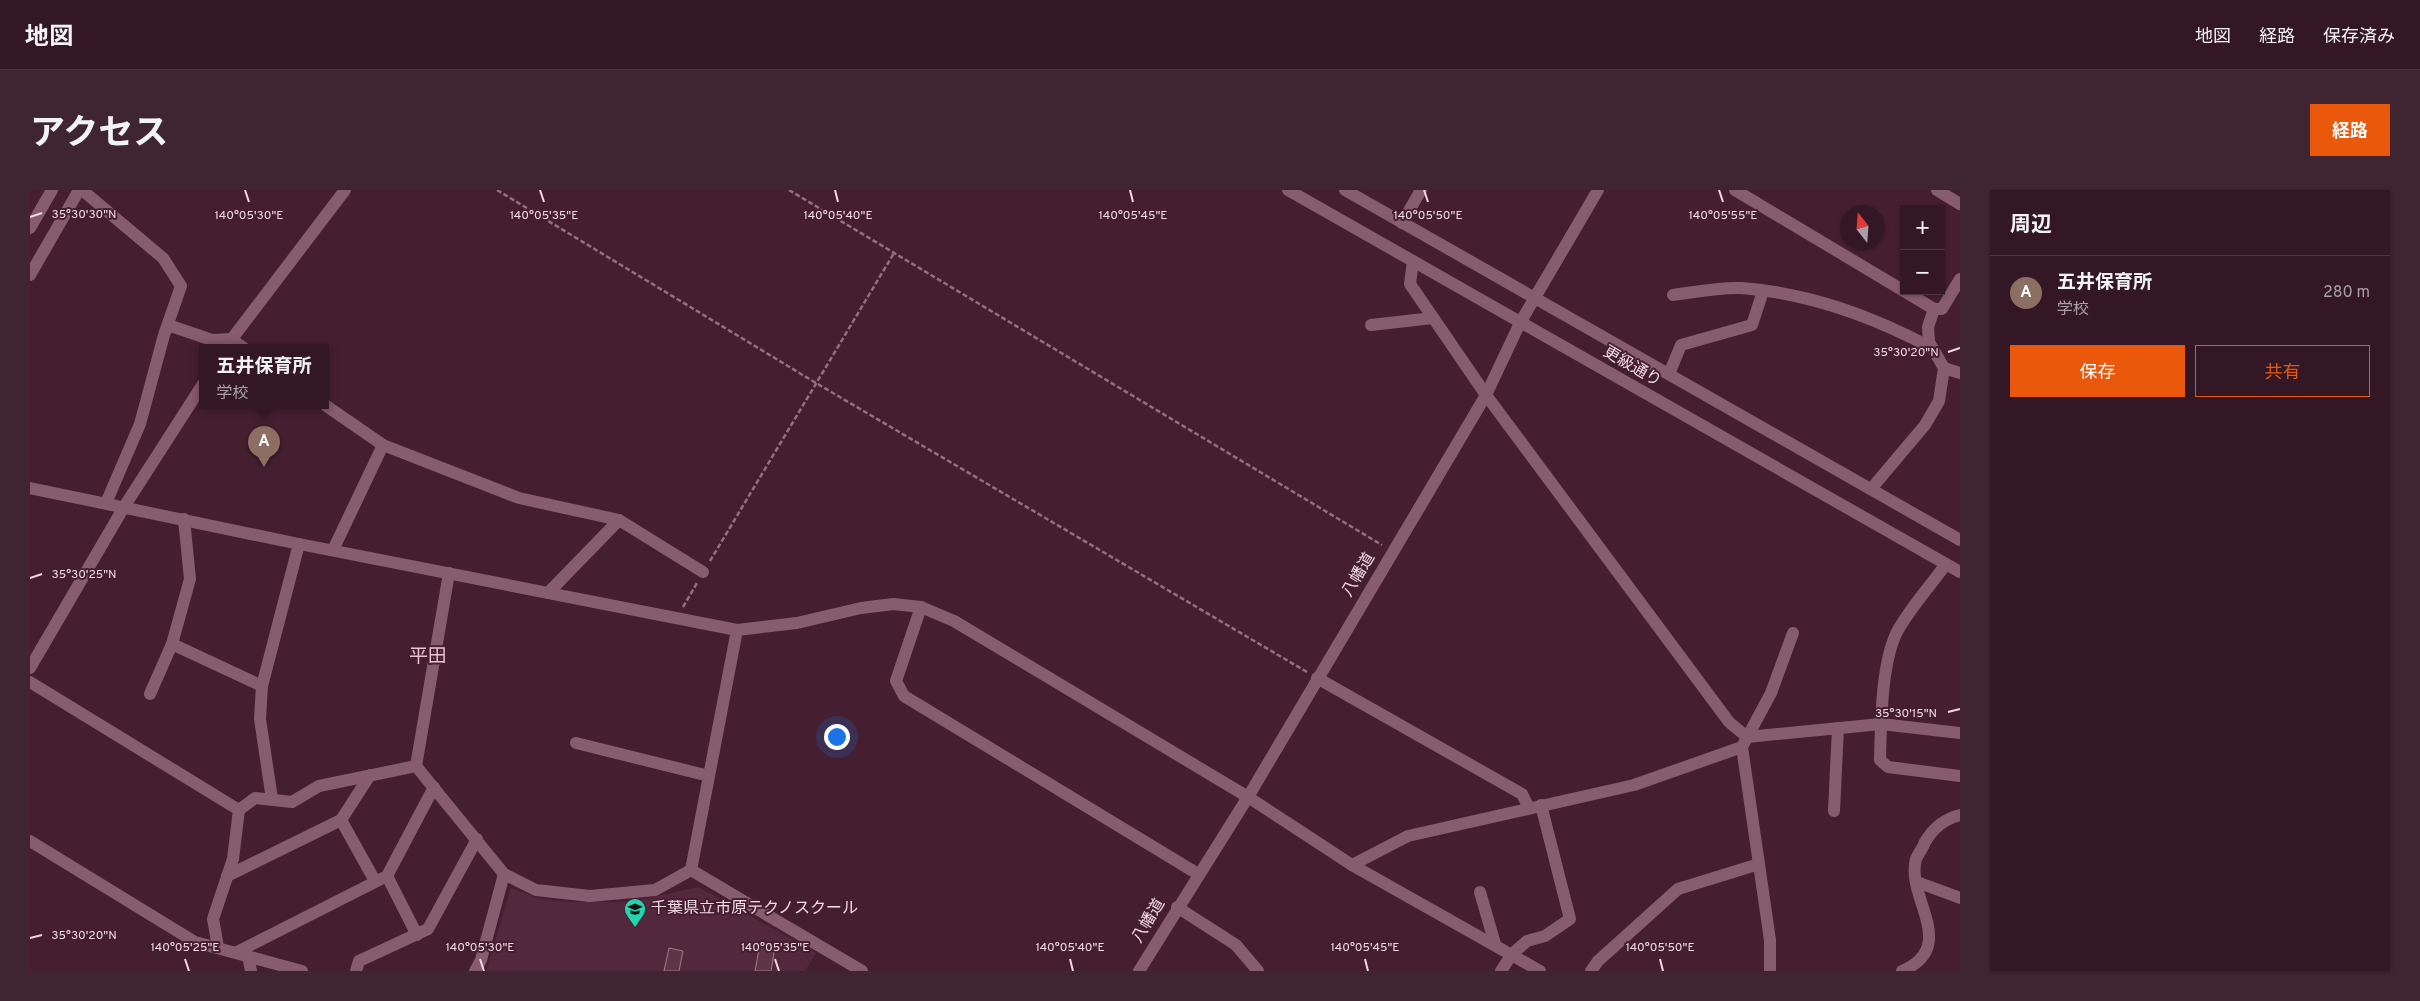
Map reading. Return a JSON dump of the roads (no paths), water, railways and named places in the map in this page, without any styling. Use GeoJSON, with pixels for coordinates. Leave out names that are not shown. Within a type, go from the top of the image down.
{"type":"FeatureCollection","features":[{"type":"Feature","properties":{"kind":"street"},"geometry":{"type":"LineString","coordinates":[[30,228],[52,190]]}},
{"type":"Feature","properties":{"kind":"street"},"geometry":{"type":"LineString","coordinates":[[30,276],[80,190],[163,258],[181,286],[140,424],[106,503]]}},
{"type":"Feature","properties":{"kind":"street"},"geometry":{"type":"LineString","coordinates":[[168,325],[228,344],[345,190]]}},
{"type":"Feature","properties":{"kind":"street","name":"更級通り"},"geometry":{"type":"LineString","coordinates":[[1288,190],[1960,572]]}},
{"type":"Feature","properties":{"kind":"street","name":"更級通り"},"geometry":{"type":"LineString","coordinates":[[1345,190],[1960,540]]}},
{"type":"Feature","properties":{"kind":"street"},"geometry":{"type":"LineString","coordinates":[[1402,223],[1422,190]]}},
{"type":"Feature","properties":{"kind":"street","name":"八幡道"},"geometry":{"type":"LineString","coordinates":[[1139,971],[1177,907],[1248,797],[1316,678],[1486,395],[1520,322],[1598,190]]}},
{"type":"Feature","properties":{"kind":"street"},"geometry":{"type":"LineString","coordinates":[[1735,190],[1900,289]]}},
{"type":"Feature","properties":{"kind":"street"},"geometry":{"type":"LineString","coordinates":[[1937,190],[1960,204]]}},
{"type":"Feature","properties":{"kind":"street"},"geometry":{"type":"LineString","coordinates":[[1413,261],[1410,284],[1433,318],[1486,395],[1696,680],[1744,742],[1770,940],[1770,971]]}},
{"type":"Feature","properties":{"kind":"street"},"geometry":{"type":"LineString","coordinates":[[1911,295],[1934,309],[1942,309],[1960,279]]}},
{"type":"Feature","properties":{"kind":"street"},"geometry":{"type":"LineString","coordinates":[[1673,294],[1740,288],[1790,295],[1855,311],[1932,348]]}},
{"type":"Feature","properties":{"kind":"street"},"geometry":{"type":"LineString","coordinates":[[1668,374],[1681,345],[1752,325],[1763,291]]}},
{"type":"Feature","properties":{"kind":"street"},"geometry":{"type":"LineString","coordinates":[[1871,489],[1925,425],[1939,401],[1944,368],[1929,342],[1928,327],[1934,309]]}},
{"type":"Feature","properties":{"kind":"street"},"geometry":{"type":"LineString","coordinates":[[1371,325],[1433,318]]}},
{"type":"Feature","properties":{"kind":"street"},"geometry":{"type":"LineString","coordinates":[[1944,368],[1960,373]]}},
{"type":"Feature","properties":{"kind":"street"},"geometry":{"type":"LineString","coordinates":[[30,668],[124,507],[199,390]]}},
{"type":"Feature","properties":{"kind":"street"},"geometry":{"type":"LineString","coordinates":[[329,408],[383,445],[519,498],[619,520],[703,572]]}},
{"type":"Feature","properties":{"kind":"street"},"geometry":{"type":"LineString","coordinates":[[334,550],[383,445]]}},
{"type":"Feature","properties":{"kind":"street"},"geometry":{"type":"LineString","coordinates":[[30,488],[299,544],[737,630],[797,623],[861,608],[893,604],[921,607],[954,620],[1248,797],[1352,865],[1540,971]]}},
{"type":"Feature","properties":{"kind":"street"},"geometry":{"type":"LineString","coordinates":[[150,694],[172,644],[190,579],[184,519]]}},
{"type":"Feature","properties":{"kind":"street"},"geometry":{"type":"LineString","coordinates":[[548,593],[619,520]]}},
{"type":"Feature","properties":{"kind":"street"},"geometry":{"type":"LineString","coordinates":[[272,799],[260,719],[262,686],[299,544]]}},
{"type":"Feature","properties":{"kind":"street"},"geometry":{"type":"LineString","coordinates":[[1946,564],[1898,630],[1887,671],[1881,724],[1880,760],[1888,767],[1960,776]]}},
{"type":"Feature","properties":{"kind":"street"},"geometry":{"type":"LineString","coordinates":[[416,766],[449,573]]}},
{"type":"Feature","properties":{"kind":"street"},"geometry":{"type":"LineString","coordinates":[[921,607],[896,681],[904,696],[1198,874]]}},
{"type":"Feature","properties":{"kind":"street"},"geometry":{"type":"LineString","coordinates":[[691,870],[737,630]]}},
{"type":"Feature","properties":{"kind":"street"},"geometry":{"type":"LineString","coordinates":[[1744,742],[1771,693],[1793,633]]}},
{"type":"Feature","properties":{"kind":"street"},"geometry":{"type":"LineString","coordinates":[[172,644],[262,686]]}},
{"type":"Feature","properties":{"kind":"street"},"geometry":{"type":"LineString","coordinates":[[1316,678],[1522,794],[1535,807],[1570,919],[1545,936],[1527,941],[1512,954],[1501,971]]}},
{"type":"Feature","properties":{"kind":"street"},"geometry":{"type":"LineString","coordinates":[[30,682],[239,810]]}},
{"type":"Feature","properties":{"kind":"street"},"geometry":{"type":"LineString","coordinates":[[1352,865],[1408,836],[1634,785],[1744,742],[1838,728],[1881,724],[1960,733]]}},
{"type":"Feature","properties":{"kind":"street"},"geometry":{"type":"LineString","coordinates":[[1834,811],[1838,728]]}},
{"type":"Feature","properties":{"kind":"street"},"geometry":{"type":"LineString","coordinates":[[576,744],[709,776]]}},
{"type":"Feature","properties":{"kind":"street"},"geometry":{"type":"LineString","coordinates":[[218,947],[212,919],[233,859],[239,810],[255,798],[292,802],[319,786],[416,766]]}},
{"type":"Feature","properties":{"kind":"street"},"geometry":{"type":"LineString","coordinates":[[416,766],[504,874],[536,890],[590,896],[654,890],[691,870]]}},
{"type":"Feature","properties":{"kind":"street"},"geometry":{"type":"LineString","coordinates":[[227,876],[341,820],[370,775]]}},
{"type":"Feature","properties":{"kind":"street"},"geometry":{"type":"LineString","coordinates":[[243,954],[381,878],[434,787]]}},
{"type":"Feature","properties":{"kind":"street"},"geometry":{"type":"LineString","coordinates":[[1902,971],[1925,956],[1931,939],[1917,882],[1916,860],[1931,832],[1949,818],[1960,815]]}},
{"type":"Feature","properties":{"kind":"street"},"geometry":{"type":"LineString","coordinates":[[341,820],[417,935]]}},
{"type":"Feature","properties":{"kind":"street"},"geometry":{"type":"LineString","coordinates":[[356,971],[359,961],[428,929],[477,839]]}},
{"type":"Feature","properties":{"kind":"street"},"geometry":{"type":"LineString","coordinates":[[30,841],[195,942],[302,971]]}},
{"type":"Feature","properties":{"kind":"street"},"geometry":{"type":"LineString","coordinates":[[1590,971],[1598,961],[1678,889],[1759,864]]}},
{"type":"Feature","properties":{"kind":"street"},"geometry":{"type":"LineString","coordinates":[[691,870],[862,971]]}},
{"type":"Feature","properties":{"kind":"street"},"geometry":{"type":"LineString","coordinates":[[474,971],[481,960],[504,874]]}},
{"type":"Feature","properties":{"kind":"street"},"geometry":{"type":"LineString","coordinates":[[1917,882],[1960,898]]}},
{"type":"Feature","properties":{"kind":"street"},"geometry":{"type":"LineString","coordinates":[[1480,892],[1495,944]]}},
{"type":"Feature","properties":{"kind":"street"},"geometry":{"type":"LineString","coordinates":[[1177,907],[1236,946],[1258,971]]}},
{"type":"Feature","properties":{"kind":"street"},"geometry":{"type":"LineString","coordinates":[[243,954],[251,971]]}},
{"type":"Feature","properties":{"kind":"place","name":"五井保育所"},"geometry":{"type":"Point","coordinates":[264,467]}},
{"type":"Feature","properties":{"kind":"place","name":"千葉県立市原テクノスクール"},"geometry":{"type":"Point","coordinates":[635,928]}},
{"type":"Feature","properties":{"kind":"district","name":"平田"},"geometry":{"type":"Point","coordinates":[428,657]}}]}
